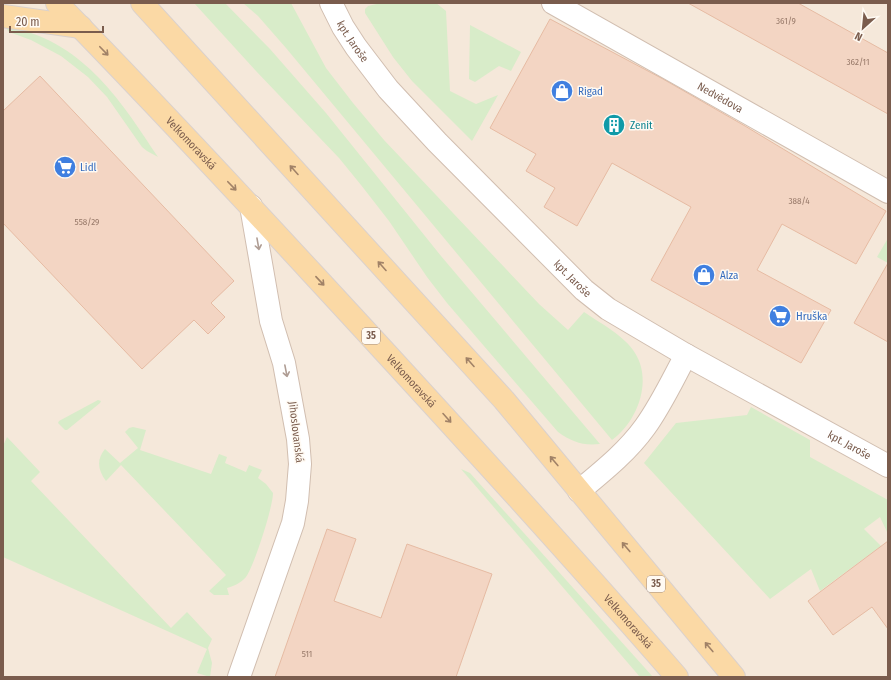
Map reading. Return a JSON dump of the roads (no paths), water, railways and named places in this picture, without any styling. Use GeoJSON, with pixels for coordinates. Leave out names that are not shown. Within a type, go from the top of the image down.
{"type":"FeatureCollection","features":[{"type":"Feature","properties":{"kind":"main road","name":"Velkomoravská"},"geometry":{"type":"LineString","coordinates":[[57,3],[251,206],[531,511],[677,677]]}},
{"type":"Feature","properties":{"kind":"main road","name":"35"},"geometry":{"type":"LineString","coordinates":[[142,3],[504,400],[734,677]]}},
{"type":"Feature","properties":{"kind":"main road"},"geometry":{"type":"LineString","coordinates":[[3,16],[81,27]]}},
{"type":"Feature","properties":{"kind":"street","name":"kpt. Jaroše"},"geometry":{"type":"LineString","coordinates":[[331,3],[343,27],[356,47],[400,104],[584,290],[608,309],[686,355],[888,466]]}},
{"type":"Feature","properties":{"kind":"street","name":"Nedvědova"},"geometry":{"type":"LineString","coordinates":[[554,3],[888,192]]}},
{"type":"Feature","properties":{"kind":"street","name":"Jihoslovanská"},"geometry":{"type":"LineString","coordinates":[[239,677],[293,523],[300,470],[298,439],[292,401],[284,363],[271,321],[251,206]]}},
{"type":"Feature","properties":{"kind":"street"},"geometry":{"type":"LineString","coordinates":[[579,491],[617,458],[645,427],[686,355]]}},
{"type":"Feature","properties":{"kind":"place","name":"Rigad"},"geometry":{"type":"Point","coordinates":[562,91]}},
{"type":"Feature","properties":{"kind":"place","name":"Zenit"},"geometry":{"type":"Point","coordinates":[614,125]}},
{"type":"Feature","properties":{"kind":"place","name":"Lidl"},"geometry":{"type":"Point","coordinates":[65,167]}},
{"type":"Feature","properties":{"kind":"place","name":"Alza"},"geometry":{"type":"Point","coordinates":[704,275]}},
{"type":"Feature","properties":{"kind":"place","name":"Hruška"},"geometry":{"type":"Point","coordinates":[780,316]}}]}
